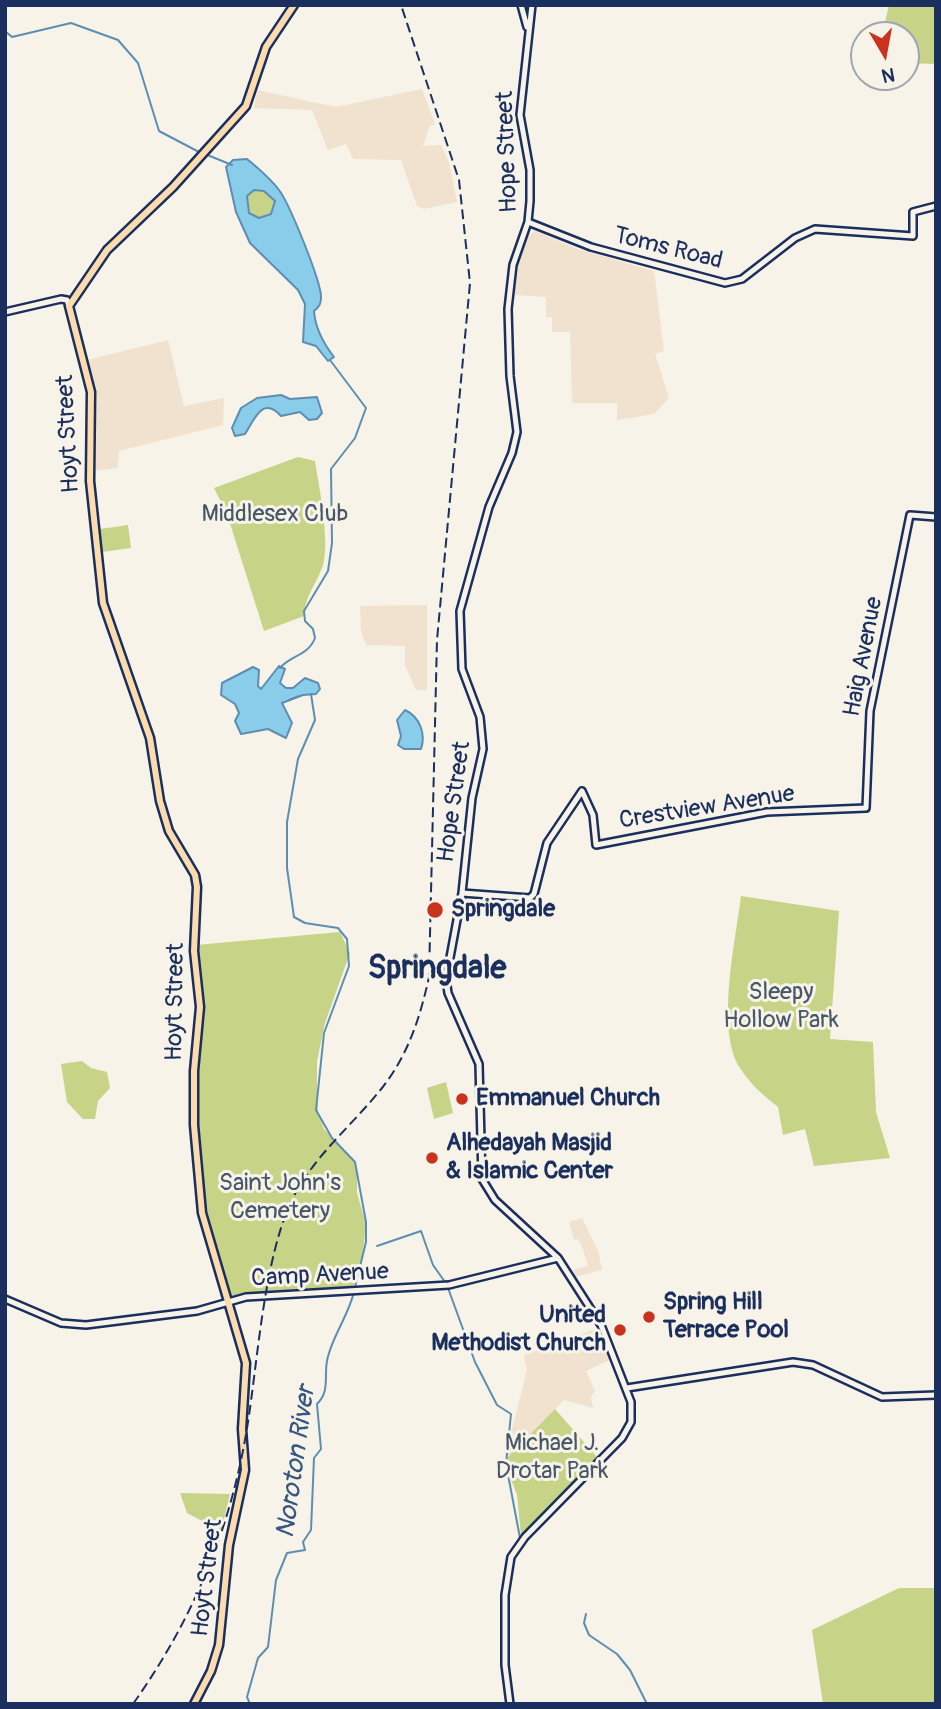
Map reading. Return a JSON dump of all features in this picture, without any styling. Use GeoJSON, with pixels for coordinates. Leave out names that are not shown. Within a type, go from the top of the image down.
{"type":"FeatureCollection","features":[{"type":"Feature","properties":{"kind":"main road"},"geometry":{"type":"LineString","coordinates":[[5,312],[59,300],[69,306],[107,250],[207,151],[246,106],[265,47],[294,5]]}},
{"type":"Feature","properties":{"kind":"main road","name":"Hope Street"},"geometry":{"type":"LineString","coordinates":[[521,5],[527,27]]}},
{"type":"Feature","properties":{"kind":"main road","name":"Hope Street"},"geometry":{"type":"LineString","coordinates":[[510,1704],[505,1651],[506,1578],[510,1561],[525,1537],[627,1432],[633,1412],[627,1388],[601,1325],[558,1258],[495,1200],[482,1179],[479,1065],[448,993],[446,979],[462,893],[467,824],[483,749],[480,717],[462,669],[460,611],[489,507],[516,438],[510,376],[508,300],[514,260],[528,222],[531,176],[520,119],[527,27],[532,5]]}},
{"type":"Feature","properties":{"kind":"main road","name":"Toms Road"},"geometry":{"type":"LineString","coordinates":[[528,222],[591,247],[725,283],[741,279],[796,238],[815,229],[913,236],[913,212],[936,206]]}},
{"type":"Feature","properties":{"kind":"main road","name":"Hoyt Street"},"geometry":{"type":"LineString","coordinates":[[69,306],[91,392],[90,481],[103,603],[150,738],[160,801],[169,831],[195,875],[197,887],[194,951],[200,1007],[194,1071],[195,1139],[202,1213],[246,1363],[242,1429],[245,1470],[229,1545],[218,1651],[194,1704]]}},
{"type":"Feature","properties":{"kind":"main road","name":"Haig Avenue"},"geometry":{"type":"LineString","coordinates":[[866,808],[870,711],[910,515],[934,517]]}},
{"type":"Feature","properties":{"kind":"main road","name":"Crestview Avenue"},"geometry":{"type":"LineString","coordinates":[[462,893],[530,898],[534,894],[547,843],[582,791],[593,815],[596,845],[767,812],[866,808]]}},
{"type":"Feature","properties":{"kind":"main road","name":"Camp Avenue"},"geometry":{"type":"LineString","coordinates":[[5,1299],[48,1318],[73,1325],[188,1313],[246,1297],[449,1285],[558,1258]]}},
{"type":"Feature","properties":{"kind":"main road"},"geometry":{"type":"LineString","coordinates":[[627,1388],[793,1362],[813,1365],[882,1397],[897,1399],[936,1395]]}},
{"type":"Feature","properties":{"kind":"shaded area"},"geometry":{"type":"Polygon","coordinates":[[[422,89],[435,124],[429,127],[423,146],[441,145],[449,162],[457,202],[424,209],[417,206],[401,160],[353,159],[346,144],[328,150],[312,110],[254,108],[257,90],[336,107],[422,89]]]}},
{"type":"Feature","properties":{"kind":"shaded area"},"geometry":{"type":"Polygon","coordinates":[[[535,231],[578,249],[654,271],[664,351],[655,354],[669,398],[654,414],[617,420],[617,403],[572,403],[570,332],[552,332],[552,317],[546,317],[546,297],[514,295],[519,260],[529,236],[535,231]]]}},
{"type":"Feature","properties":{"kind":"shaded area"},"geometry":{"type":"Polygon","coordinates":[[[168,340],[184,406],[224,398],[223,425],[119,451],[118,468],[93,471],[94,394],[87,360],[168,340]]]}},
{"type":"Feature","properties":{"kind":"shaded area"},"geometry":{"type":"Polygon","coordinates":[[[427,605],[427,690],[416,690],[405,665],[405,646],[366,645],[361,632],[360,606],[427,605]]]}},
{"type":"Feature","properties":{"kind":"shaded area"},"geometry":{"type":"Polygon","coordinates":[[[582,1218],[598,1251],[602,1270],[575,1277],[573,1270],[588,1266],[578,1239],[574,1240],[569,1222],[582,1218]]]}},
{"type":"Feature","properties":{"kind":"shaded area"},"geometry":{"type":"Polygon","coordinates":[[[598,1328],[612,1359],[586,1371],[595,1391],[591,1397],[593,1408],[564,1400],[504,1461],[527,1370],[524,1355],[598,1328]]]}},
{"type":"Feature","properties":{"kind":"green space"},"geometry":{"type":"Polygon","coordinates":[[[889,5],[936,5],[936,64],[920,63],[920,21],[885,21],[889,5]]]}},
{"type":"Feature","properties":{"kind":"green space"},"geometry":{"type":"Polygon","coordinates":[[[254,190],[264,191],[275,201],[271,214],[259,218],[249,213],[247,196],[254,190]]]}},
{"type":"Feature","properties":{"kind":"green space","name":"Middlesex Club"},"geometry":{"type":"Polygon","coordinates":[[[298,457],[315,461],[325,529],[325,555],[304,616],[264,631],[227,514],[214,488],[298,457]]]}},
{"type":"Feature","properties":{"kind":"green space"},"geometry":{"type":"Polygon","coordinates":[[[128,525],[131,548],[102,552],[100,529],[128,525]]]}},
{"type":"Feature","properties":{"kind":"green space","name":"Sleepy Hollow Park"},"geometry":{"type":"Polygon","coordinates":[[[741,896],[839,911],[830,1039],[873,1042],[876,1112],[890,1158],[814,1166],[805,1129],[783,1135],[778,1107],[740,1068],[729,1031],[728,1008],[741,896]]]}},
{"type":"Feature","properties":{"kind":"green space","name":"Saint John's Cemetery"},"geometry":{"type":"Polygon","coordinates":[[[340,932],[350,953],[325,1023],[317,1061],[318,1112],[324,1129],[353,1160],[357,1171],[357,1193],[366,1224],[362,1262],[352,1290],[241,1296],[230,1299],[204,1212],[196,1076],[202,1022],[196,945],[340,932]]]}},
{"type":"Feature","properties":{"kind":"green space"},"geometry":{"type":"Polygon","coordinates":[[[82,1061],[91,1068],[107,1072],[110,1088],[98,1101],[95,1119],[83,1119],[67,1102],[61,1064],[82,1061]]]}},
{"type":"Feature","properties":{"kind":"green space"},"geometry":{"type":"Polygon","coordinates":[[[446,1082],[453,1113],[434,1119],[427,1088],[446,1082]]]}},
{"type":"Feature","properties":{"kind":"green space","name":"Michael J. Drotar Park"},"geometry":{"type":"Polygon","coordinates":[[[555,1409],[598,1458],[521,1535],[517,1495],[504,1461],[555,1409]]]}},
{"type":"Feature","properties":{"kind":"green space"},"geometry":{"type":"Polygon","coordinates":[[[180,1493],[230,1494],[221,1531],[187,1513],[180,1493]]]}},
{"type":"Feature","properties":{"kind":"green space"},"geometry":{"type":"Polygon","coordinates":[[[899,1588],[936,1588],[936,1704],[823,1704],[812,1630],[899,1588]]]}},
{"type":"Feature","properties":{"kind":"water"},"geometry":{"type":"Polygon","coordinates":[[[247,159],[260,170],[279,190],[290,210],[320,290],[321,302],[314,311],[321,335],[334,357],[328,361],[316,346],[303,342],[305,304],[298,290],[250,243],[236,212],[226,167],[233,160],[247,159]],[[254,190],[247,196],[249,213],[259,218],[271,214],[275,201],[264,191],[254,190]]]}},
{"type":"Feature","properties":{"kind":"water"},"geometry":{"type":"Polygon","coordinates":[[[281,395],[290,399],[317,397],[322,413],[317,419],[309,420],[300,412],[281,416],[275,410],[264,409],[256,416],[245,434],[235,436],[232,428],[241,408],[257,398],[281,395]]]}},
{"type":"Feature","properties":{"kind":"water"},"geometry":{"type":"Polygon","coordinates":[[[279,666],[285,669],[280,683],[286,688],[293,688],[305,678],[318,683],[320,689],[316,694],[303,695],[282,703],[292,723],[286,738],[268,729],[241,734],[235,721],[239,713],[235,704],[221,695],[222,683],[253,667],[259,670],[258,686],[261,689],[279,666]]]}},
{"type":"Feature","properties":{"kind":"water"},"geometry":{"type":"Polygon","coordinates":[[[405,710],[415,717],[421,726],[421,749],[404,749],[398,745],[401,736],[397,720],[405,710]]]}},
{"type":"Feature","properties":{"kind":"waterway","name":"Noroton River"},"geometry":{"type":"LineString","coordinates":[[5,31],[12,37],[71,23],[118,40],[138,63],[159,131],[199,152]]}},
{"type":"Feature","properties":{"kind":"waterway","name":"Noroton River"},"geometry":{"type":"LineString","coordinates":[[205,154],[232,165]]}},
{"type":"Feature","properties":{"kind":"waterway","name":"Noroton River"},"geometry":{"type":"LineString","coordinates":[[280,668],[304,652],[315,638],[313,629],[305,621],[304,611],[328,571],[332,543],[331,469],[355,438],[366,408],[330,360]]}},
{"type":"Feature","properties":{"kind":"waterway","name":"Noroton River"},"geometry":{"type":"LineString","coordinates":[[311,694],[315,720],[298,759],[287,822],[287,868],[294,917],[305,923],[338,928],[347,939],[349,966],[324,1033],[316,1110],[332,1138],[355,1162],[366,1222],[366,1242],[355,1287]]}},
{"type":"Feature","properties":{"kind":"waterway","name":"Noroton River"},"geometry":{"type":"LineString","coordinates":[[289,700],[299,696]]}},
{"type":"Feature","properties":{"kind":"waterway"},"geometry":{"type":"LineString","coordinates":[[377,1246],[421,1231],[433,1265],[445,1282]]}},
{"type":"Feature","properties":{"kind":"waterway"},"geometry":{"type":"LineString","coordinates":[[448,1288],[475,1362],[497,1405],[511,1414],[506,1464],[520,1538]]}},
{"type":"Feature","properties":{"kind":"waterway","name":"Noroton River"},"geometry":{"type":"LineString","coordinates":[[250,1704],[247,1697],[258,1658],[268,1647],[276,1580],[287,1553],[305,1550],[303,1542],[311,1530],[314,1458],[321,1449],[317,1404],[324,1394],[329,1352],[354,1292]]}},
{"type":"Feature","properties":{"kind":"waterway"},"geometry":{"type":"LineString","coordinates":[[586,1614],[584,1623],[589,1635],[617,1654],[630,1670],[647,1704]]}},
{"type":"Feature","properties":{"kind":"railway"},"geometry":{"type":"LineString","coordinates":[[133,1704],[155,1671],[192,1604],[221,1534],[241,1460],[268,1282],[281,1228],[290,1204],[309,1172],[382,1088],[399,1063],[422,1007],[429,977],[437,640],[470,283],[459,180],[401,5]]}},
{"type":"Feature","properties":{"kind":"place","name":"Springdale"},"geometry":{"type":"Point","coordinates":[435,910]}},
{"type":"Feature","properties":{"kind":"place","name":"Emmanuel Church"},"geometry":{"type":"Point","coordinates":[462,1099]}},
{"type":"Feature","properties":{"kind":"place","name":"Alhedayah Masjid & Islamic Center"},"geometry":{"type":"Point","coordinates":[432,1158]}},
{"type":"Feature","properties":{"kind":"place","name":"Spring Hill Terrace Pool"},"geometry":{"type":"Point","coordinates":[649,1317]}},
{"type":"Feature","properties":{"kind":"place","name":"United Methodist Church"},"geometry":{"type":"Point","coordinates":[620,1330]}},
{"type":"Feature","properties":{"kind":"district","name":"Springdale"},"geometry":{"type":"Point","coordinates":[437,970]}}]}
